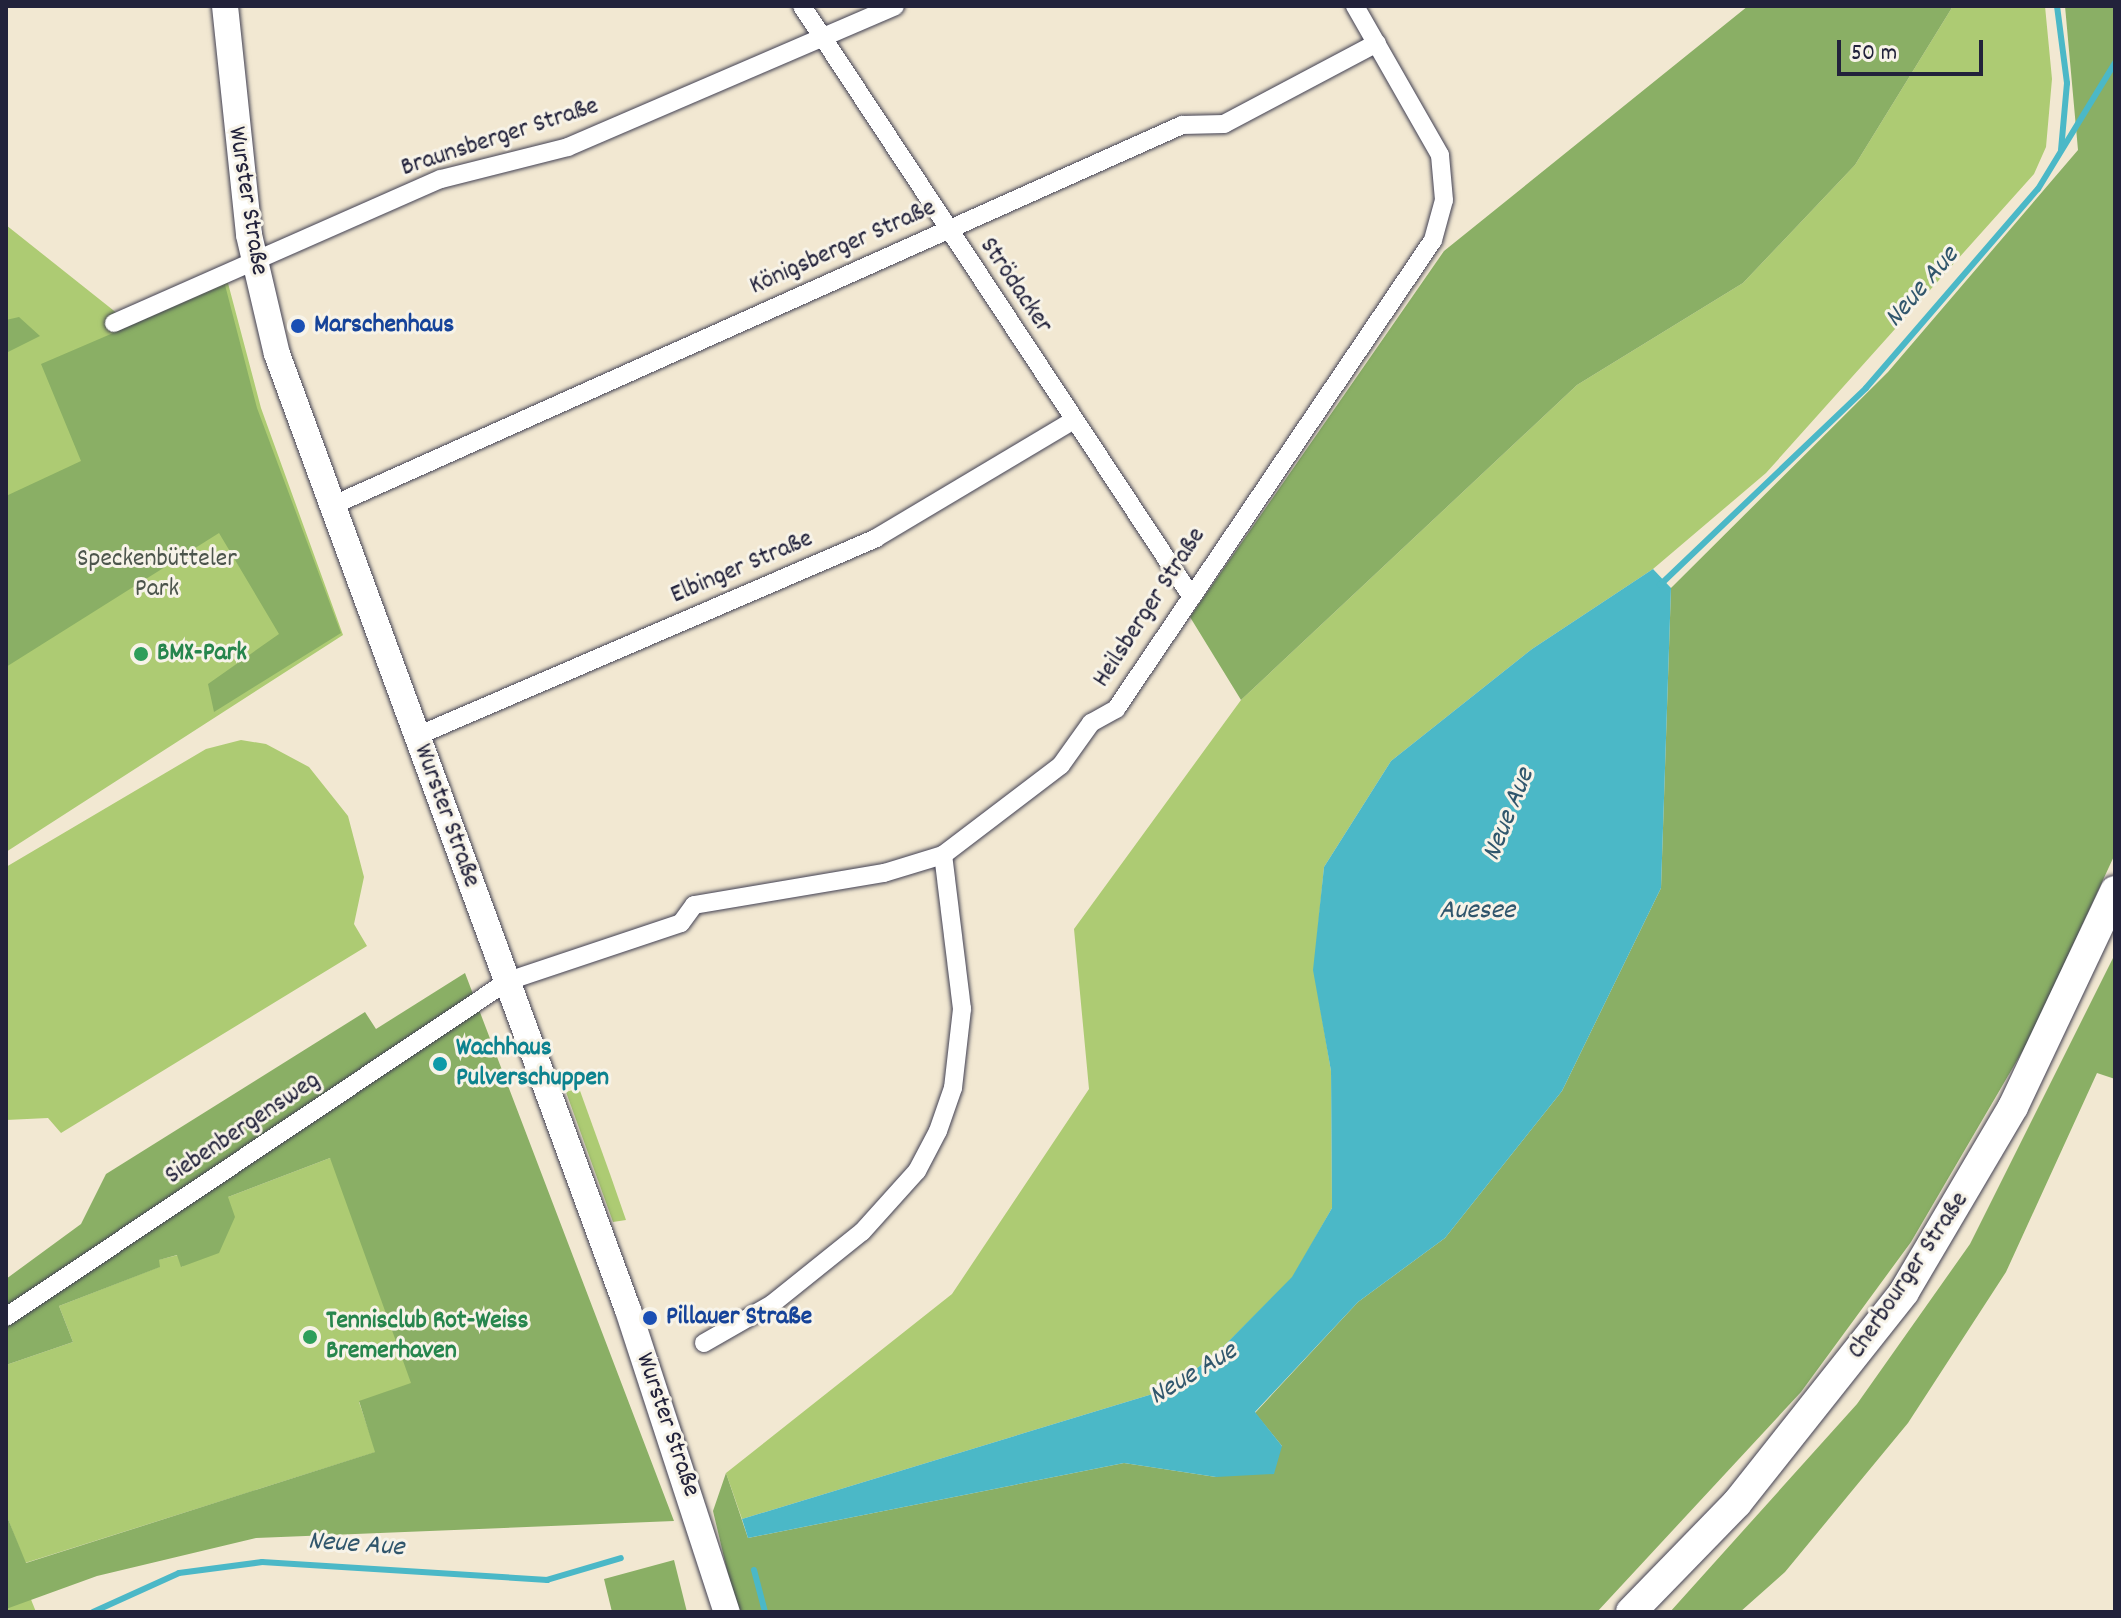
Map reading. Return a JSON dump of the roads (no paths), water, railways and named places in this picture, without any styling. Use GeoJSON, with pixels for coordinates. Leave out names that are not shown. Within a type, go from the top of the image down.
{"type":"FeatureCollection","features":[{"type":"Feature","properties":{"kind":"main road","name":"Cherbourger Straße"},"geometry":{"type":"LineString","coordinates":[[1631,1612],[1737,1503],[1904,1292],[1984,1162],[2115,891]]}},
{"type":"Feature","properties":{"kind":"street","name":"Wurster Straße"},"geometry":{"type":"LineString","coordinates":[[225,6],[255,264],[329,507],[508,981],[652,1379],[727,1612]]}},
{"type":"Feature","properties":{"kind":"street","name":"Strödacker"},"geometry":{"type":"LineString","coordinates":[[802,6],[820,39],[1189,593]]}},
{"type":"Feature","properties":{"kind":"street","name":"Braunsberger Straße"},"geometry":{"type":"LineString","coordinates":[[114,323],[255,264],[441,179],[568,147],[895,6]]}},
{"type":"Feature","properties":{"kind":"street"},"geometry":{"type":"LineString","coordinates":[[1355,6],[1377,43]]}},
{"type":"Feature","properties":{"kind":"street","name":"Heilsberger Straße"},"geometry":{"type":"LineString","coordinates":[[508,981],[681,923],[694,905],[884,873],[943,855],[1009,812],[1021,790],[1061,765],[1091,723],[1116,709],[1189,593],[1433,240],[1444,200],[1440,155],[1377,43]]}},
{"type":"Feature","properties":{"kind":"street","name":"Königsberger Straße"},"geometry":{"type":"LineString","coordinates":[[329,507],[1182,125],[1224,124],[1377,43]]}},
{"type":"Feature","properties":{"kind":"street","name":"Elbinger Straße"},"geometry":{"type":"LineString","coordinates":[[417,736],[876,538],[1074,420]]}},
{"type":"Feature","properties":{"kind":"street"},"geometry":{"type":"LineString","coordinates":[[704,1343],[772,1304],[862,1232],[917,1171],[938,1131],[953,1088],[962,1009],[943,855]]}},
{"type":"Feature","properties":{"kind":"street","name":"Siebenbergensweg"},"geometry":{"type":"LineString","coordinates":[[6,1317],[508,981]]}},
{"type":"Feature","properties":{"kind":"water","name":"Auesee"},"geometry":{"type":"Polygon","coordinates":[[[1653,569],[1671,588],[1661,888],[1562,1091],[1445,1238],[1358,1302],[1255,1412],[1282,1446],[1274,1474],[1216,1477],[1124,1463],[748,1538],[742,1519],[1169,1389],[1216,1354],[1292,1277],[1332,1208],[1331,1071],[1313,970],[1324,867],[1391,761],[1532,649],[1653,569]]]}},
{"type":"Feature","properties":{"kind":"waterway"},"geometry":{"type":"LineString","coordinates":[[2057,6],[2067,83],[2061,150]]}},
{"type":"Feature","properties":{"kind":"waterway","name":"Neue Aue"},"geometry":{"type":"LineString","coordinates":[[1660,585],[1866,388],[2038,189],[2115,63]]}},
{"type":"Feature","properties":{"kind":"waterway","name":"Neue Aue"},"geometry":{"type":"LineString","coordinates":[[93,1612],[179,1573],[262,1562],[547,1580],[621,1558]]}},
{"type":"Feature","properties":{"kind":"waterway"},"geometry":{"type":"LineString","coordinates":[[754,1570],[765,1612]]}},
{"type":"Feature","properties":{"kind":"place","name":"Marschenhaus"},"geometry":{"type":"Point","coordinates":[298,326]}},
{"type":"Feature","properties":{"kind":"place","name":"BMX-Park"},"geometry":{"type":"Point","coordinates":[141,654]}},
{"type":"Feature","properties":{"kind":"place","name":"Wachhaus Pulverschuppen"},"geometry":{"type":"Point","coordinates":[440,1064]}},
{"type":"Feature","properties":{"kind":"place","name":"Pillauer Straße"},"geometry":{"type":"Point","coordinates":[650,1318]}},
{"type":"Feature","properties":{"kind":"place","name":"Tennisclub Rot-Weiss Bremerhaven"},"geometry":{"type":"Point","coordinates":[310,1337]}},
{"type":"Feature","properties":{"kind":"park label","name":"Speckenbütteler Park"},"geometry":{"type":"Point","coordinates":[157,575]}}]}
